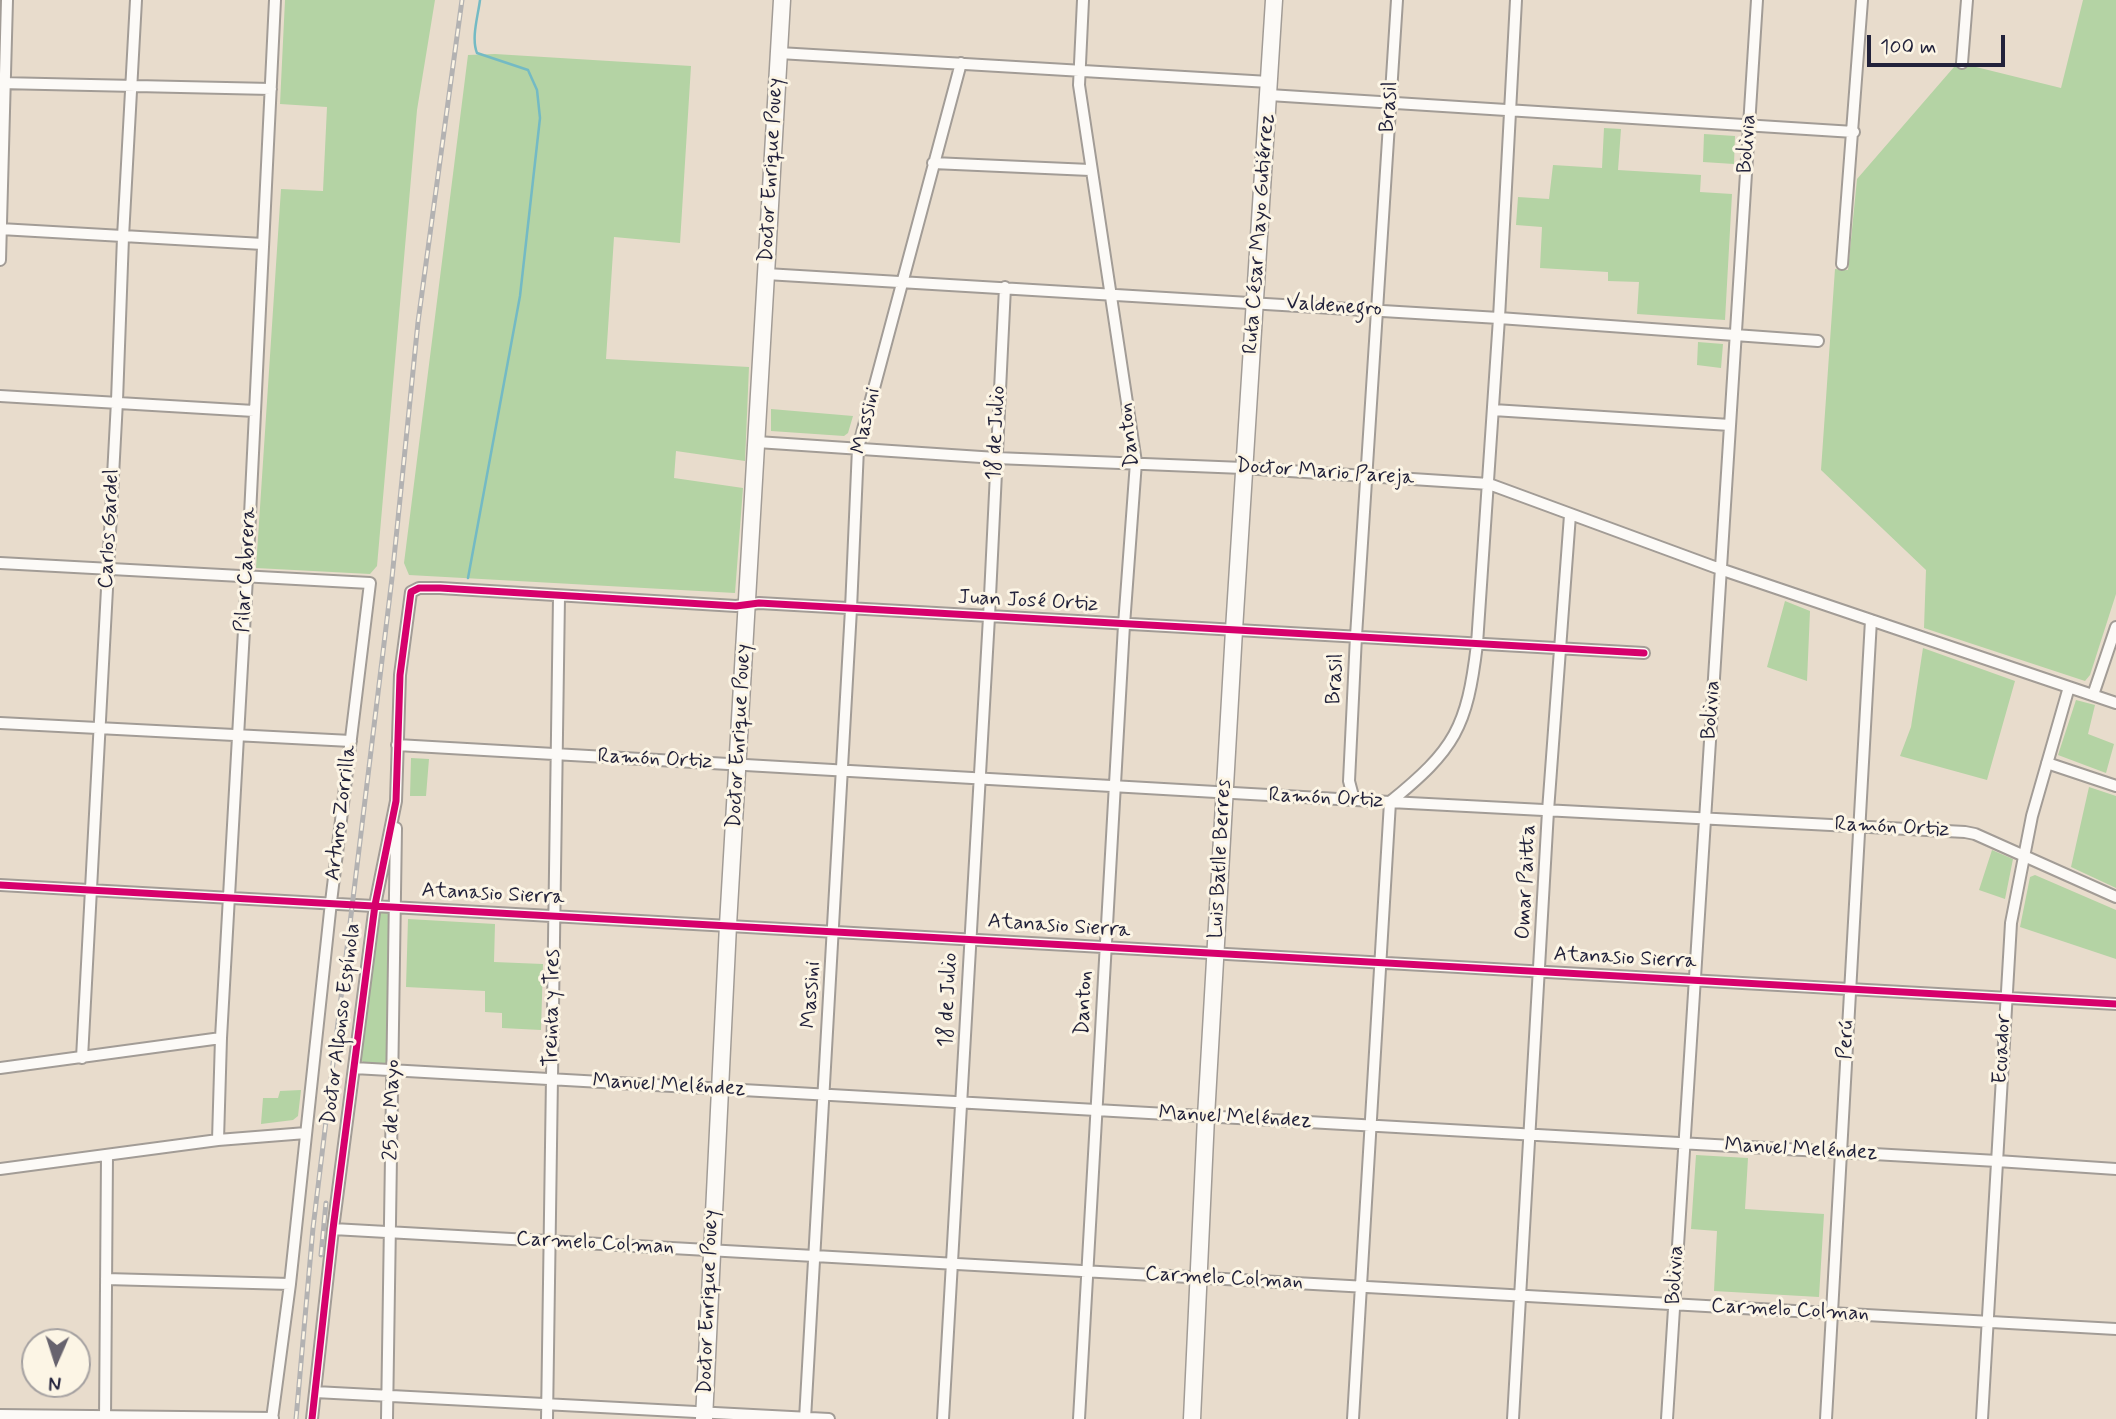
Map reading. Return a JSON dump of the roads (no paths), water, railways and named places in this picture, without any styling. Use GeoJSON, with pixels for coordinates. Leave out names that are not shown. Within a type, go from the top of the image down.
{"type":"FeatureCollection","features":[{"type":"Feature","properties":{"kind":"street"},"geometry":{"type":"LineString","coordinates":[[0,260],[7,0]]}},
{"type":"Feature","properties":{"kind":"street","name":"Carlos Gardel"},"geometry":{"type":"LineString","coordinates":[[82,1058],[136,0]]}},
{"type":"Feature","properties":{"kind":"street","name":"Pilar Cabrera"},"geometry":{"type":"LineString","coordinates":[[218,1140],[275,0]]}},
{"type":"Feature","properties":{"kind":"street","name":"Doctor Enrique Pouey"},"geometry":{"type":"LineString","coordinates":[[704,1416],[710,1250],[782,0]]}},
{"type":"Feature","properties":{"kind":"street","name":"Danton"},"geometry":{"type":"LineString","coordinates":[[1079,1419],[1124,625],[1136,462],[1079,85],[1083,0]]}},
{"type":"Feature","properties":{"kind":"street","name":"Ruta César Mayo Gutiérrez"},"geometry":{"type":"LineString","coordinates":[[1244,468],[1274,0]]}},
{"type":"Feature","properties":{"kind":"street","name":"Brasil"},"geometry":{"type":"LineString","coordinates":[[1354,800],[1349,781],[1356,636],[1396,0]]}},
{"type":"Feature","properties":{"kind":"street"},"geometry":{"type":"LineString","coordinates":[[1353,1419],[1390,802],[1428,769],[1455,736],[1464,716],[1472,683],[1477,644],[1489,484],[1516,0]]}},
{"type":"Feature","properties":{"kind":"street","name":"Bolivia"},"geometry":{"type":"LineString","coordinates":[[1667,1419],[1756,0]]}},
{"type":"Feature","properties":{"kind":"street"},"geometry":{"type":"LineString","coordinates":[[1842,264],[1862,0]]}},
{"type":"Feature","properties":{"kind":"street"},"geometry":{"type":"LineString","coordinates":[[1962,63],[1967,0]]}},
{"type":"Feature","properties":{"kind":"street"},"geometry":{"type":"LineString","coordinates":[[779,53],[1081,70],[1269,88],[1391,104],[1854,132]]}},
{"type":"Feature","properties":{"kind":"street","name":"Massini"},"geometry":{"type":"LineString","coordinates":[[805,1418],[852,609],[858,448],[961,63]]}},
{"type":"Feature","properties":{"kind":"street"},"geometry":{"type":"LineString","coordinates":[[3,83],[271,89]]}},
{"type":"Feature","properties":{"kind":"street"},"geometry":{"type":"LineString","coordinates":[[933,163],[1090,170]]}},
{"type":"Feature","properties":{"kind":"street"},"geometry":{"type":"LineString","coordinates":[[1,229],[263,244]]}},
{"type":"Feature","properties":{"kind":"street","name":"Valdenegro"},"geometry":{"type":"LineString","coordinates":[[766,274],[1256,302],[1818,341]]}},
{"type":"Feature","properties":{"kind":"street","name":"18 de Julio"},"geometry":{"type":"LineString","coordinates":[[943,1419],[1005,287]]}},
{"type":"Feature","properties":{"kind":"street"},"geometry":{"type":"LineString","coordinates":[[0,396],[254,411]]}},
{"type":"Feature","properties":{"kind":"street"},"geometry":{"type":"LineString","coordinates":[[1493,410],[1730,425]]}},
{"type":"Feature","properties":{"kind":"street","name":"Doctor Mario Pareja"},"geometry":{"type":"LineString","coordinates":[[757,442],[996,458],[1136,462],[1489,484],[1720,569],[2116,703]]}},
{"type":"Feature","properties":{"kind":"street","name":"Luis Batlle Berres"},"geometry":{"type":"LineString","coordinates":[[1192,1419],[1206,1117],[1244,468]]}},
{"type":"Feature","properties":{"kind":"street","name":"Omar Paitta"},"geometry":{"type":"LineString","coordinates":[[1513,1419],[1548,811],[1570,515]]}},
{"type":"Feature","properties":{"kind":"street"},"geometry":{"type":"LineString","coordinates":[[0,563],[247,578]]}},
{"type":"Feature","properties":{"kind":"street","name":"Arturo Zorrilla"},"geometry":{"type":"LineString","coordinates":[[247,578],[370,583],[331,902],[290,1284],[272,1418]]}},
{"type":"Feature","properties":{"kind":"street","name":"Juan José Ortiz"},"geometry":{"type":"LineString","coordinates":[[411,592],[419,588],[440,588],[736,607],[759,603],[1644,653]]}},
{"type":"Feature","properties":{"kind":"street","name":"Doctor Alfonso Espínola"},"geometry":{"type":"LineString","coordinates":[[312,1419],[332,1229],[374,905],[396,801],[400,675],[411,592]]}},
{"type":"Feature","properties":{"kind":"street","name":"Treinta y Tres"},"geometry":{"type":"LineString","coordinates":[[547,1419],[559,597]]}},
{"type":"Feature","properties":{"kind":"street","name":"Perú"},"geometry":{"type":"LineString","coordinates":[[1826,1419],[1871,620]]}},
{"type":"Feature","properties":{"kind":"street"},"geometry":{"type":"LineString","coordinates":[[2093,695],[2116,627]]}},
{"type":"Feature","properties":{"kind":"street","name":"Ecuador"},"geometry":{"type":"LineString","coordinates":[[1982,1419],[2011,923],[2032,816],[2069,687]]}},
{"type":"Feature","properties":{"kind":"street"},"geometry":{"type":"LineString","coordinates":[[0,723],[351,741]]}},
{"type":"Feature","properties":{"kind":"street","name":"Ramón Ortiz"},"geometry":{"type":"LineString","coordinates":[[397,745],[1548,811],[1965,832],[1975,834],[2116,897]]}},
{"type":"Feature","properties":{"kind":"street"},"geometry":{"type":"LineString","coordinates":[[2047,763],[2116,786]]}},
{"type":"Feature","properties":{"kind":"street","name":"25 de Mayo"},"geometry":{"type":"LineString","coordinates":[[387,1419],[396,801]]}},
{"type":"Feature","properties":{"kind":"street","name":"Atanasio Sierra"},"geometry":{"type":"LineString","coordinates":[[0,885],[2116,1004]]}},
{"type":"Feature","properties":{"kind":"street"},"geometry":{"type":"LineString","coordinates":[[0,1068],[221,1038]]}},
{"type":"Feature","properties":{"kind":"street","name":"Manuel Meléndez"},"geometry":{"type":"LineString","coordinates":[[354,1068],[2116,1169]]}},
{"type":"Feature","properties":{"kind":"street"},"geometry":{"type":"LineString","coordinates":[[0,1170],[218,1140],[306,1133]]}},
{"type":"Feature","properties":{"kind":"street"},"geometry":{"type":"LineString","coordinates":[[105,1418],[107,1156]]}},
{"type":"Feature","properties":{"kind":"street","name":"Carmelo Colman"},"geometry":{"type":"LineString","coordinates":[[332,1229],[2116,1329]]}},
{"type":"Feature","properties":{"kind":"street"},"geometry":{"type":"LineString","coordinates":[[106,1279],[290,1284]]}},
{"type":"Feature","properties":{"kind":"street"},"geometry":{"type":"LineString","coordinates":[[315,1392],[547,1404],[704,1416],[829,1419]]}},
{"type":"Feature","properties":{"kind":"street"},"geometry":{"type":"LineString","coordinates":[[0,1415],[272,1418]]}},
{"type":"Feature","properties":{"kind":"waterway"},"geometry":{"type":"LineString","coordinates":[[468,578],[520,296],[540,118],[537,90],[528,70],[477,53],[475,34],[480,0]]}},
{"type":"Feature","properties":{"kind":"railway"},"geometry":{"type":"LineString","coordinates":[[296,1419],[313,1228],[392,578],[418,322],[462,0]]}},
{"type":"Feature","properties":{"kind":"railway"},"geometry":{"type":"LineString","coordinates":[[321,1255],[326,1203]]}}]}
